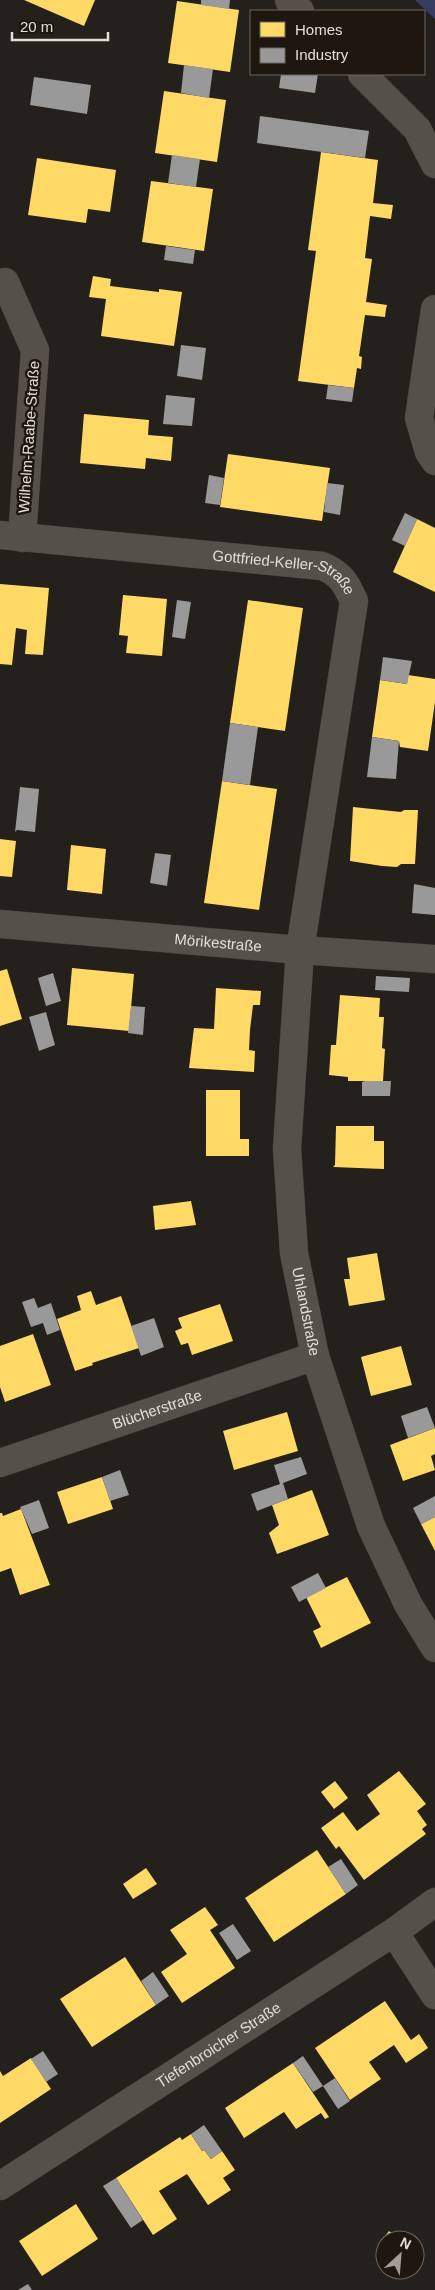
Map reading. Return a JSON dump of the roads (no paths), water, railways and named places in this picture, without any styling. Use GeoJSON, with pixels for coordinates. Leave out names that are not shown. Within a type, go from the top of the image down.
{"type":"FeatureCollection","features":[{"type":"Feature","properties":{"kind":"street"},"geometry":{"type":"LineString","coordinates":[[289,0],[299,10]]}},
{"type":"Feature","properties":{"kind":"street"},"geometry":{"type":"LineString","coordinates":[[363,75],[417,129],[435,164]]}},
{"type":"Feature","properties":{"kind":"street","name":"Wilhelm-Raabe-Straße"},"geometry":{"type":"LineString","coordinates":[[5,282],[34,350],[11,537]]}},
{"type":"Feature","properties":{"kind":"street"},"geometry":{"type":"LineString","coordinates":[[435,309],[419,418],[429,452],[435,460]]}},
{"type":"Feature","properties":{"kind":"street","name":"Gottfried-Keller-Straße"},"geometry":{"type":"LineString","coordinates":[[11,537],[322,566],[334,570],[346,583],[354,601],[300,950]]}},
{"type":"Feature","properties":{"kind":"street","name":"Mörikestraße"},"geometry":{"type":"LineString","coordinates":[[0,924],[300,950],[435,958]]}},
{"type":"Feature","properties":{"kind":"street","name":"Uhlandstraße"},"geometry":{"type":"LineString","coordinates":[[300,950],[287,1149],[294,1253],[315,1356],[371,1526],[408,1604],[435,1648]]}},
{"type":"Feature","properties":{"kind":"street","name":"Blücherstraße"},"geometry":{"type":"LineString","coordinates":[[0,1463],[315,1356]]}},
{"type":"Feature","properties":{"kind":"street","name":"Tiefenbroicher Straße"},"geometry":{"type":"LineString","coordinates":[[0,2186],[394,1932],[435,1902]]}},
{"type":"Feature","properties":{"kind":"street"},"geometry":{"type":"LineString","coordinates":[[394,1932],[435,1995]]}}]}
